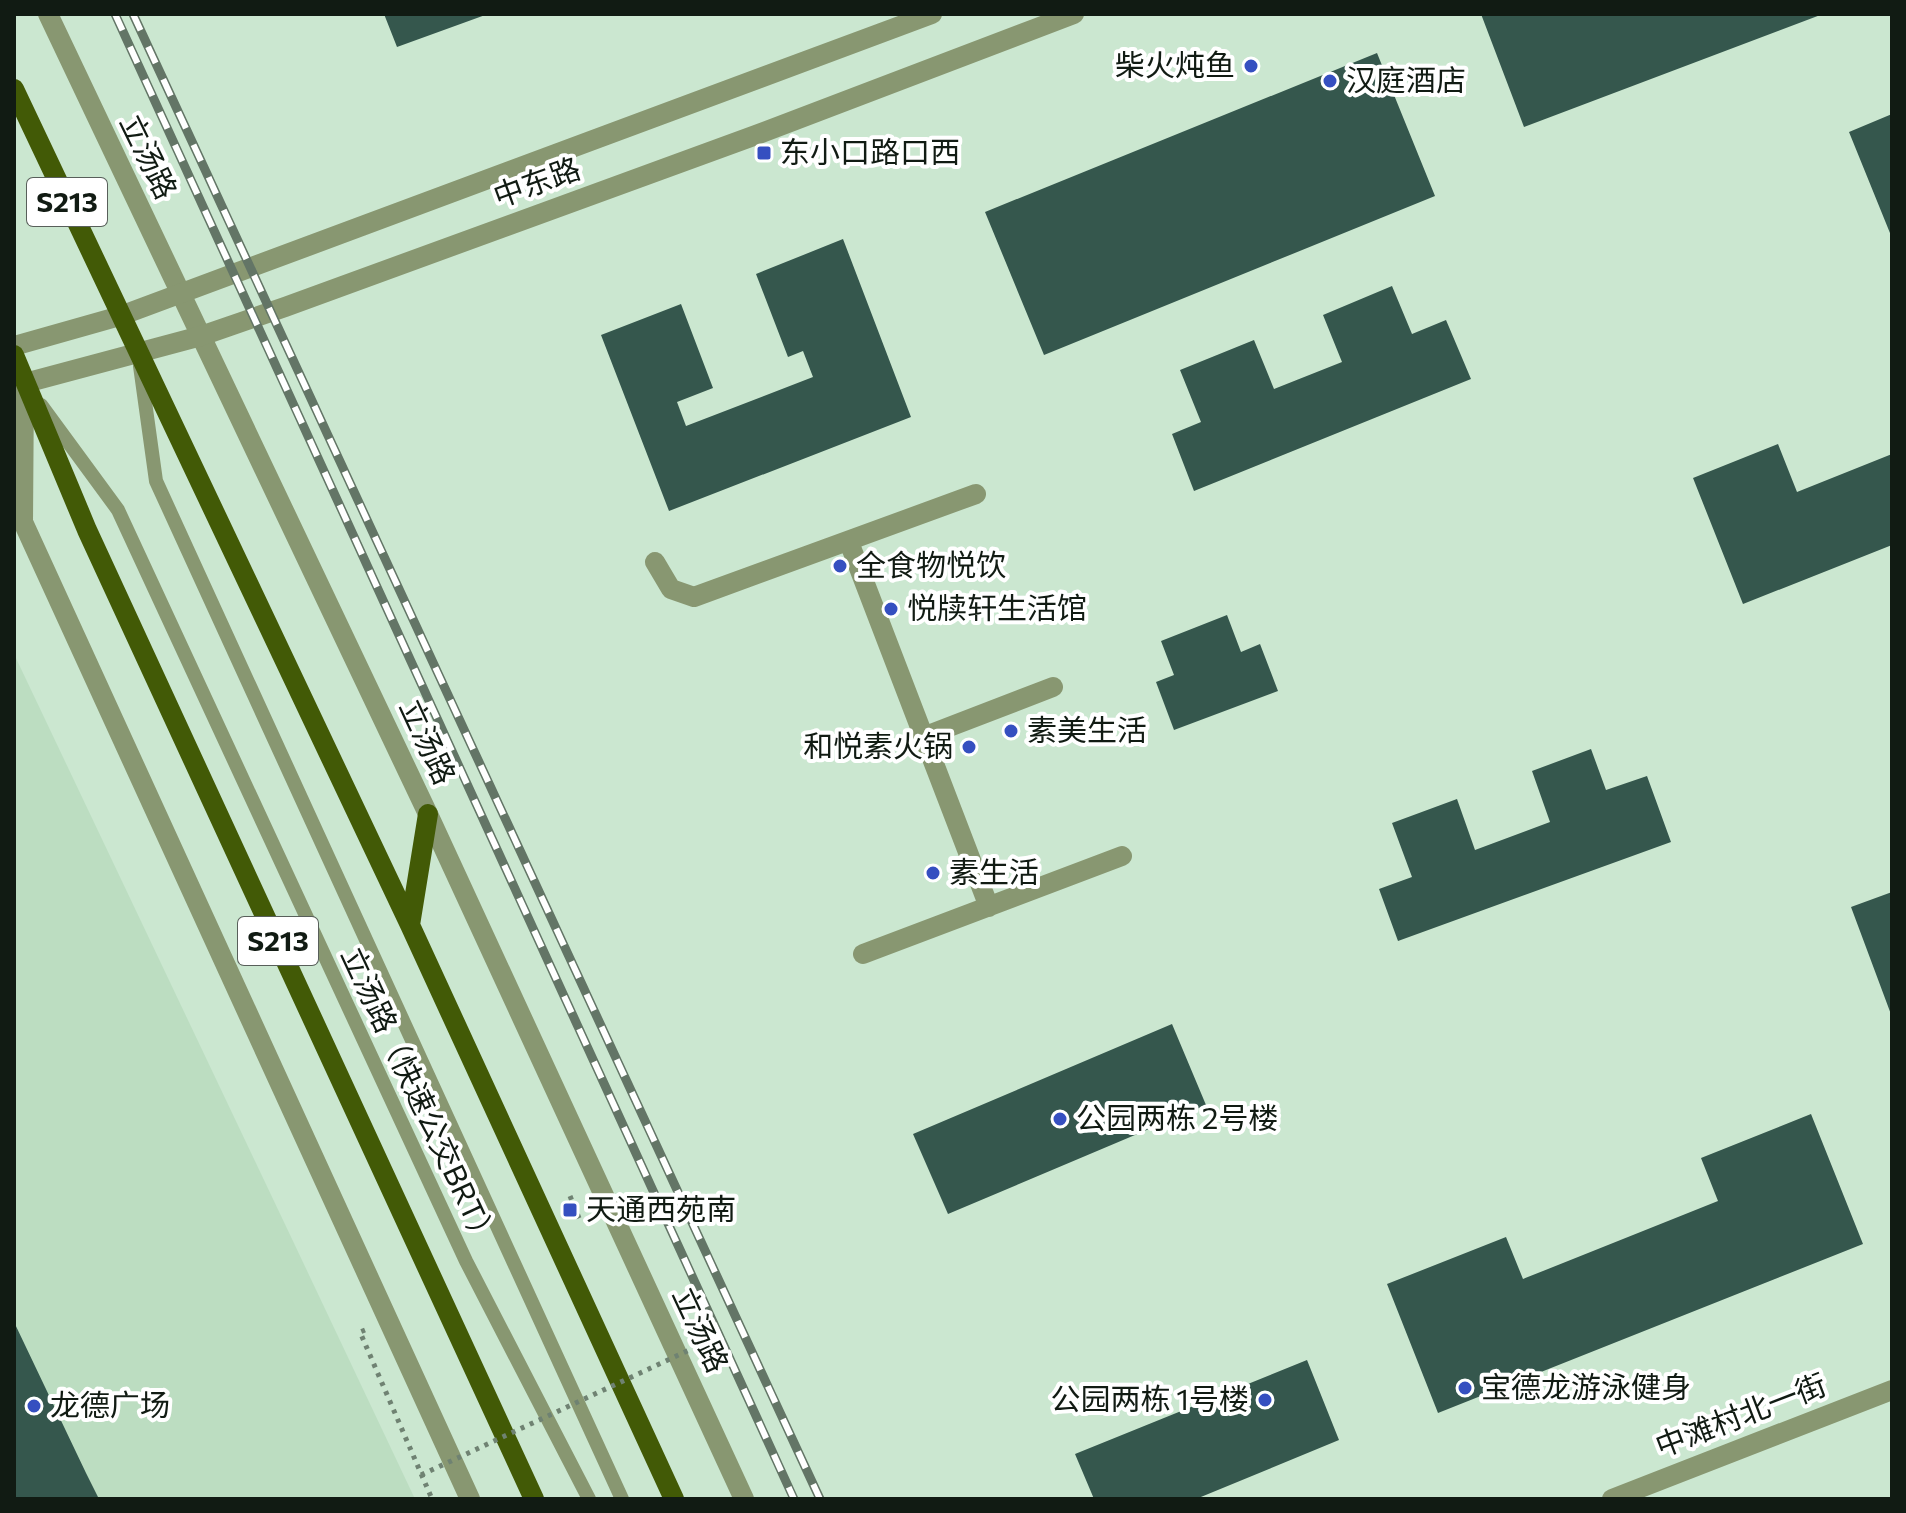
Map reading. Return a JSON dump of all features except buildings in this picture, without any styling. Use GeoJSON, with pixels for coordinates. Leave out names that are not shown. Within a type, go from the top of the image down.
{"type":"FeatureCollection","features":[{"type":"Feature","properties":{"kind":"main road","name":"S213"},"geometry":{"type":"LineString","coordinates":[[14,89],[410,925],[674,1499]]}},
{"type":"Feature","properties":{"kind":"main road","name":"S213"},"geometry":{"type":"LineString","coordinates":[[14,355],[19,384],[534,1499]]}},
{"type":"Feature","properties":{"kind":"main road"},"geometry":{"type":"LineString","coordinates":[[410,925],[428,814]]}},
{"type":"Feature","properties":{"kind":"street","name":"中东路"},"geometry":{"type":"LineString","coordinates":[[14,346],[120,316],[181,294],[932,14]]}},
{"type":"Feature","properties":{"kind":"street","name":"中东路"},"geometry":{"type":"LineString","coordinates":[[19,384],[201,336],[756,135],[1074,14]]}},
{"type":"Feature","properties":{"kind":"street","name":"立汤路"},"geometry":{"type":"LineString","coordinates":[[56,18],[181,294],[428,814],[744,1499]]}},
{"type":"Feature","properties":{"kind":"street","name":"S213"},"geometry":{"type":"LineString","coordinates":[[19,384],[23,522],[470,1499]]}},
{"type":"Feature","properties":{"kind":"street"},"geometry":{"type":"LineString","coordinates":[[655,562],[671,589],[694,597],[976,494]]}},
{"type":"Feature","properties":{"kind":"street"},"geometry":{"type":"LineString","coordinates":[[849,542],[989,907]]}},
{"type":"Feature","properties":{"kind":"street"},"geometry":{"type":"LineString","coordinates":[[923,737],[1053,687]]}},
{"type":"Feature","properties":{"kind":"street"},"geometry":{"type":"LineString","coordinates":[[863,954],[1122,856]]}},
{"type":"Feature","properties":{"kind":"street","name":"中滩村北一街"},"geometry":{"type":"LineString","coordinates":[[1612,1499],[1892,1390]]}},
{"type":"Feature","properties":{"kind":"lane","name":"立汤路（快速公交BRT）"},"geometry":{"type":"LineString","coordinates":[[138,354],[156,481],[622,1499]]}},
{"type":"Feature","properties":{"kind":"lane","name":"立汤路（快速公交BRT）"},"geometry":{"type":"LineString","coordinates":[[19,384],[118,510],[466,1261],[589,1499]]}},
{"type":"Feature","properties":{"kind":"path"},"geometry":{"type":"LineString","coordinates":[[360,1332],[432,1499]]}},
{"type":"Feature","properties":{"kind":"path"},"geometry":{"type":"LineString","coordinates":[[421,1475],[698,1346]]}},
{"type":"Feature","properties":{"kind":"shaded area","name":"龙德广场"},"geometry":{"type":"Polygon","coordinates":[[[14,654],[292,1239],[415,1499],[14,1499],[14,654]]]}},
{"type":"Feature","properties":{"kind":"railway"},"geometry":{"type":"LineString","coordinates":[[115,14],[794,1499]]}},
{"type":"Feature","properties":{"kind":"railway"},"geometry":{"type":"LineString","coordinates":[[133,14],[820,1499]]}},
{"type":"Feature","properties":{"kind":"place","name":"柴火炖鱼"},"geometry":{"type":"Point","coordinates":[1251,66]}},
{"type":"Feature","properties":{"kind":"place","name":"汉庭酒店"},"geometry":{"type":"Point","coordinates":[1330,81]}},
{"type":"Feature","properties":{"kind":"place","name":"东小口路口西"},"geometry":{"type":"Point","coordinates":[764,153]}},
{"type":"Feature","properties":{"kind":"place","name":"全食物悦饮"},"geometry":{"type":"Point","coordinates":[840,566]}},
{"type":"Feature","properties":{"kind":"place","name":"悦牍轩生活馆"},"geometry":{"type":"Point","coordinates":[891,609]}},
{"type":"Feature","properties":{"kind":"place","name":"素美生活"},"geometry":{"type":"Point","coordinates":[1011,731]}},
{"type":"Feature","properties":{"kind":"place","name":"和悦素火锅"},"geometry":{"type":"Point","coordinates":[969,747]}},
{"type":"Feature","properties":{"kind":"place","name":"素生活"},"geometry":{"type":"Point","coordinates":[933,873]}},
{"type":"Feature","properties":{"kind":"place","name":"公园两栋 2号楼"},"geometry":{"type":"Point","coordinates":[1060,1119]}},
{"type":"Feature","properties":{"kind":"place","name":"天通西苑南"},"geometry":{"type":"Point","coordinates":[570,1210]}},
{"type":"Feature","properties":{"kind":"place","name":"宝德龙游泳健身"},"geometry":{"type":"Point","coordinates":[1465,1388]}},
{"type":"Feature","properties":{"kind":"place","name":"公园两栋 1号楼"},"geometry":{"type":"Point","coordinates":[1265,1400]}},
{"type":"Feature","properties":{"kind":"place","name":"龙德广场"},"geometry":{"type":"Point","coordinates":[34,1406]}}]}
